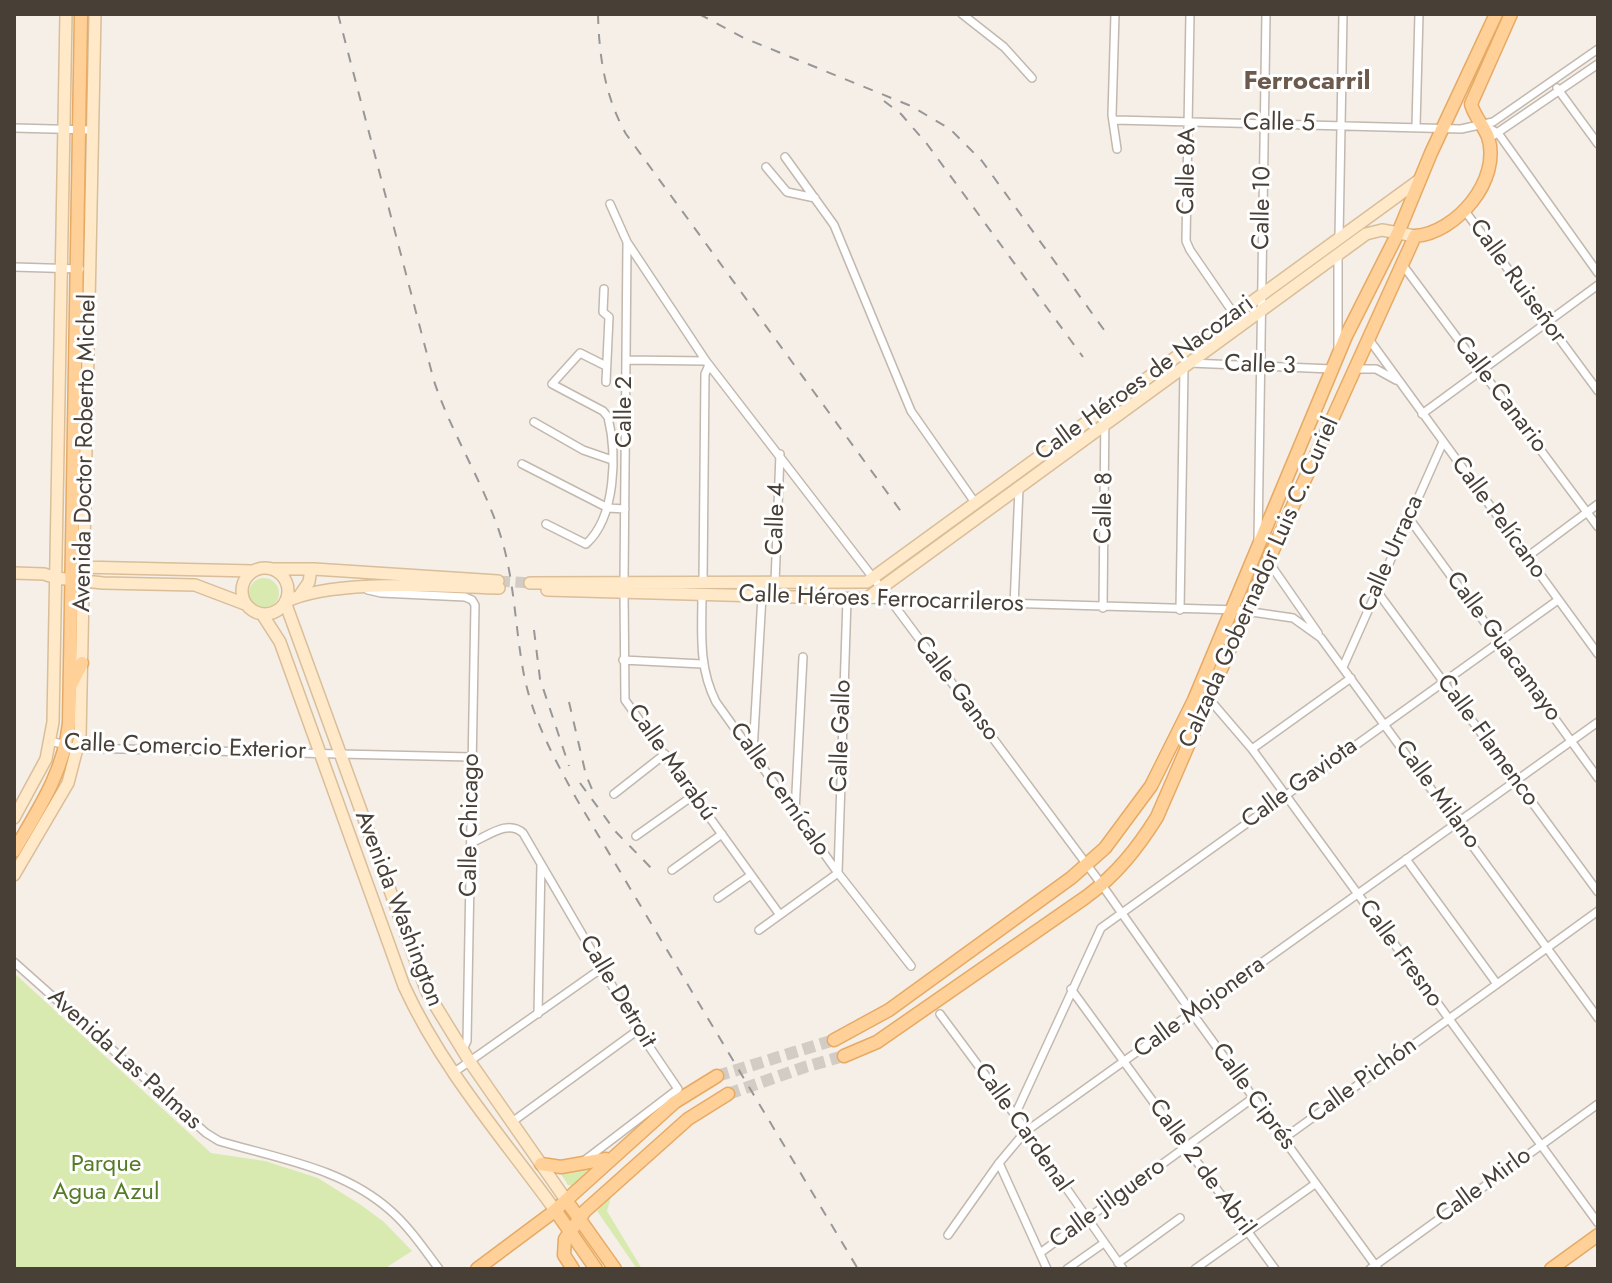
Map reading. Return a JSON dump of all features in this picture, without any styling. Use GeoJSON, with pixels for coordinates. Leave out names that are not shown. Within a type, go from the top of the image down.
{"type":"FeatureCollection","features":[{"type":"Feature","properties":{"kind":"main road","name":"Avenida Doctor Roberto Michel"},"geometry":{"type":"LineString","coordinates":[[66,14],[59,391],[63,573],[69,611],[72,747]]}},
{"type":"Feature","properties":{"kind":"main road","name":"Avenida Doctor Roberto Michel"},"geometry":{"type":"LineString","coordinates":[[14,851],[56,792],[72,747],[82,663],[85,130],[81,14]]}},
{"type":"Feature","properties":{"kind":"main road","name":"Avenida Doctor Roberto Michel"},"geometry":{"type":"LineString","coordinates":[[85,130],[95,14]]}},
{"type":"Feature","properties":{"kind":"main road","name":"Calzada Gobernador Luis C. Curiel"},"geometry":{"type":"LineString","coordinates":[[834,1040],[889,1010],[1087,866],[1123,827],[1151,786],[1194,700],[1338,354],[1398,233],[1418,181],[1496,14]]}},
{"type":"Feature","properties":{"kind":"main road"},"geometry":{"type":"LineString","coordinates":[[1415,236],[1434,234],[1444,229],[1465,211],[1484,179],[1493,136],[1472,109],[1472,99],[1511,14]]}},
{"type":"Feature","properties":{"kind":"main road","name":"Calle Héroes de Nacozari"},"geometry":{"type":"LineString","coordinates":[[866,599],[877,583],[976,504],[1418,181]]}},
{"type":"Feature","properties":{"kind":"main road","name":"Calle Héroes de Nacozari"},"geometry":{"type":"LineString","coordinates":[[877,583],[1019,486],[1371,232],[1415,236]]}},
{"type":"Feature","properties":{"kind":"main road","name":"Calzada Gobernador Luis C. Curiel"},"geometry":{"type":"LineString","coordinates":[[844,1056],[877,1042],[1102,885],[1126,862],[1157,817],[1268,561],[1415,236]]}},
{"type":"Feature","properties":{"kind":"main road","name":"Avenida Doctor Roberto Michel"},"geometry":{"type":"LineString","coordinates":[[63,546],[83,269]]}},
{"type":"Feature","properties":{"kind":"main road"},"geometry":{"type":"LineString","coordinates":[[59,391],[73,391]]}},
{"type":"Feature","properties":{"kind":"main road"},"geometry":{"type":"LineString","coordinates":[[14,573],[63,573],[84,567],[253,571],[311,569],[499,585],[362,588],[300,595],[285,602],[276,612],[262,614],[245,604],[195,585],[84,581],[63,573]]}},
{"type":"Feature","properties":{"kind":"main road"},"geometry":{"type":"LineString","coordinates":[[271,569],[283,576],[286,582],[285,602]]}},
{"type":"Feature","properties":{"kind":"main road"},"geometry":{"type":"LineString","coordinates":[[300,595],[309,582],[311,569]]}},
{"type":"Feature","properties":{"kind":"main road"},"geometry":{"type":"LineString","coordinates":[[245,604],[243,582],[253,571]]}},
{"type":"Feature","properties":{"kind":"main road","name":"Avenida Doctor Roberto Michel"},"geometry":{"type":"LineString","coordinates":[[14,818],[46,759],[50,741],[55,611],[63,573]]}},
{"type":"Feature","properties":{"kind":"main road","name":"Calle Héroes Ferrocarrileros"},"geometry":{"type":"LineString","coordinates":[[624,587],[703,581],[877,583]]}},
{"type":"Feature","properties":{"kind":"main road","name":"Calle Héroes Ferrocarrileros"},"geometry":{"type":"LineString","coordinates":[[530,586],[624,587],[702,594],[866,599]]}},
{"type":"Feature","properties":{"kind":"main road","name":"Avenida Washington"},"geometry":{"type":"LineString","coordinates":[[285,602],[427,992],[462,1051],[615,1269]]}},
{"type":"Feature","properties":{"kind":"main road"},"geometry":{"type":"LineString","coordinates":[[55,611],[69,611]]}},
{"type":"Feature","properties":{"kind":"main road","name":"Avenida Washington"},"geometry":{"type":"LineString","coordinates":[[262,614],[280,642],[404,986],[430,1039],[596,1269]]}},
{"type":"Feature","properties":{"kind":"main road"},"geometry":{"type":"LineString","coordinates":[[55,634],[69,633]]}},
{"type":"Feature","properties":{"kind":"main road"},"geometry":{"type":"LineString","coordinates":[[54,694],[69,692],[82,663]]}},
{"type":"Feature","properties":{"kind":"main road"},"geometry":{"type":"LineString","coordinates":[[53,712],[69,712]]}},
{"type":"Feature","properties":{"kind":"main road"},"geometry":{"type":"LineString","coordinates":[[33,782],[56,792]]}},
{"type":"Feature","properties":{"kind":"main road"},"geometry":{"type":"LineString","coordinates":[[21,805],[41,816]]}},
{"type":"Feature","properties":{"kind":"main road","name":"Avenida Doctor Roberto Michel"},"geometry":{"type":"LineString","coordinates":[[14,875],[41,816]]}},
{"type":"Feature","properties":{"kind":"main road"},"geometry":{"type":"LineString","coordinates":[[477,1269],[555,1210],[675,1102],[717,1076]]}},
{"type":"Feature","properties":{"kind":"main road"},"geometry":{"type":"LineString","coordinates":[[573,1269],[564,1255],[563,1247],[579,1218],[688,1119],[728,1094]]}},
{"type":"Feature","properties":{"kind":"main road"},"geometry":{"type":"LineString","coordinates":[[541,1164],[577,1166],[610,1158]]}},
{"type":"Feature","properties":{"kind":"main road"},"geometry":{"type":"LineString","coordinates":[[1551,1269],[1598,1235]]}},
{"type":"Feature","properties":{"kind":"street"},"geometry":{"type":"LineString","coordinates":[[962,14],[1004,47],[1032,78]]}},
{"type":"Feature","properties":{"kind":"street"},"geometry":{"type":"LineString","coordinates":[[1115,14],[1112,115],[1117,149]]}},
{"type":"Feature","properties":{"kind":"street","name":"Calle 8A"},"geometry":{"type":"LineString","coordinates":[[1190,14],[1187,244],[1234,314]]}},
{"type":"Feature","properties":{"kind":"street","name":"Calle 10"},"geometry":{"type":"LineString","coordinates":[[1258,546],[1266,14]]}},
{"type":"Feature","properties":{"kind":"street"},"geometry":{"type":"LineString","coordinates":[[1339,238],[1343,14]]}},
{"type":"Feature","properties":{"kind":"street"},"geometry":{"type":"LineString","coordinates":[[1416,126],[1419,14]]}},
{"type":"Feature","properties":{"kind":"street"},"geometry":{"type":"LineString","coordinates":[[1481,124],[1493,122],[1598,49]]}},
{"type":"Feature","properties":{"kind":"street"},"geometry":{"type":"LineString","coordinates":[[1598,64],[1493,136],[1598,273]]}},
{"type":"Feature","properties":{"kind":"street"},"geometry":{"type":"LineString","coordinates":[[1550,81],[1598,144]]}},
{"type":"Feature","properties":{"kind":"street","name":"Calle 5"},"geometry":{"type":"LineString","coordinates":[[1115,120],[1416,126],[1443,130],[1481,124]]}},
{"type":"Feature","properties":{"kind":"street"},"geometry":{"type":"LineString","coordinates":[[14,128],[85,130]]}},
{"type":"Feature","properties":{"kind":"street"},"geometry":{"type":"LineString","coordinates":[[785,157],[834,225],[911,411],[976,504]]}},
{"type":"Feature","properties":{"kind":"street"},"geometry":{"type":"LineString","coordinates":[[766,167],[787,192],[815,198]]}},
{"type":"Feature","properties":{"kind":"street","name":"Calle Ganso"},"geometry":{"type":"LineString","coordinates":[[610,204],[627,242],[707,363],[780,454],[1102,885]]}},
{"type":"Feature","properties":{"kind":"street","name":"Calle Ruiseñor"},"geometry":{"type":"LineString","coordinates":[[1465,211],[1598,391]]}},
{"type":"Feature","properties":{"kind":"street","name":"Calle 2"},"geometry":{"type":"LineString","coordinates":[[624,587],[627,242]]}},
{"type":"Feature","properties":{"kind":"street"},"geometry":{"type":"LineString","coordinates":[[1338,254],[1338,354]]}},
{"type":"Feature","properties":{"kind":"street","name":"Calle Canario"},"geometry":{"type":"LineString","coordinates":[[1402,264],[1598,527]]}},
{"type":"Feature","properties":{"kind":"street"},"geometry":{"type":"LineString","coordinates":[[14,267],[83,269]]}},
{"type":"Feature","properties":{"kind":"street"},"geometry":{"type":"LineString","coordinates":[[1422,414],[1598,285]]}},
{"type":"Feature","properties":{"kind":"street"},"geometry":{"type":"LineString","coordinates":[[604,289],[603,312],[609,317],[606,382]]}},
{"type":"Feature","properties":{"kind":"street","name":"Calle Pelícano"},"geometry":{"type":"LineString","coordinates":[[1368,338],[1598,654]]}},
{"type":"Feature","properties":{"kind":"street"},"geometry":{"type":"LineString","coordinates":[[546,524],[586,544],[608,508],[612,460],[607,415],[552,384],[580,353],[606,366]]}},
{"type":"Feature","properties":{"kind":"street"},"geometry":{"type":"LineString","coordinates":[[626,360],[707,363],[703,581]]}},
{"type":"Feature","properties":{"kind":"street"},"geometry":{"type":"LineString","coordinates":[[1180,610],[1186,364]]}},
{"type":"Feature","properties":{"kind":"street","name":"Calle 3"},"geometry":{"type":"LineString","coordinates":[[1186,364],[1332,369]]}},
{"type":"Feature","properties":{"kind":"street"},"geometry":{"type":"LineString","coordinates":[[1353,370],[1376,369],[1398,381]]}},
{"type":"Feature","properties":{"kind":"street","name":"Calle 8"},"geometry":{"type":"LineString","coordinates":[[1103,608],[1105,409]]}},
{"type":"Feature","properties":{"kind":"street"},"geometry":{"type":"LineString","coordinates":[[534,422],[583,450],[612,460]]}},
{"type":"Feature","properties":{"kind":"street","name":"Calle Urraca"},"geometry":{"type":"LineString","coordinates":[[1343,667],[1443,442]]}},
{"type":"Feature","properties":{"kind":"street","name":"Calle 4"},"geometry":{"type":"LineString","coordinates":[[775,583],[780,454]]}},
{"type":"Feature","properties":{"kind":"street"},"geometry":{"type":"LineString","coordinates":[[522,464],[608,508],[625,509]]}},
{"type":"Feature","properties":{"kind":"street"},"geometry":{"type":"LineString","coordinates":[[1014,606],[1019,486]]}},
{"type":"Feature","properties":{"kind":"street"},"geometry":{"type":"LineString","coordinates":[[1527,557],[1598,504]]}},
{"type":"Feature","properties":{"kind":"street","name":"Calle Guacamayo"},"geometry":{"type":"LineString","coordinates":[[1408,517],[1598,778]]}},
{"type":"Feature","properties":{"kind":"street"},"geometry":{"type":"LineString","coordinates":[[1268,561],[1321,638]]}},
{"type":"Feature","properties":{"kind":"street","name":"Calle Marabú"},"geometry":{"type":"LineString","coordinates":[[624,587],[625,700],[780,915]]}},
{"type":"Feature","properties":{"kind":"street","name":"Calle Chicago"},"geometry":{"type":"LineString","coordinates":[[362,588],[381,593],[472,600],[475,605],[467,1041],[462,1051]]}},
{"type":"Feature","properties":{"kind":"street","name":"Calle Flamenco"},"geometry":{"type":"LineString","coordinates":[[1376,590],[1598,892]]}},
{"type":"Feature","properties":{"kind":"street","name":"Calle Cernícalo"},"geometry":{"type":"LineString","coordinates":[[702,594],[702,664],[716,702],[838,873],[911,966]]}},
{"type":"Feature","properties":{"kind":"street"},"geometry":{"type":"LineString","coordinates":[[753,752],[762,596]]}},
{"type":"Feature","properties":{"kind":"street","name":"Calle Gallo"},"geometry":{"type":"LineString","coordinates":[[838,873],[847,599]]}},
{"type":"Feature","properties":{"kind":"street","name":"Calle Héroes Ferrocarrileros"},"geometry":{"type":"LineString","coordinates":[[866,599],[1248,612]]}},
{"type":"Feature","properties":{"kind":"street","name":"Calle Gaviota"},"geometry":{"type":"LineString","coordinates":[[1015,1115],[1101,928],[1558,600]]}},
{"type":"Feature","properties":{"kind":"street","name":"Calle Milano"},"geometry":{"type":"LineString","coordinates":[[1248,612],[1293,618],[1321,638],[1598,1018]]}},
{"type":"Feature","properties":{"kind":"street"},"geometry":{"type":"LineString","coordinates":[[795,812],[803,657]]}},
{"type":"Feature","properties":{"kind":"street"},"geometry":{"type":"LineString","coordinates":[[623,660],[702,664]]}},
{"type":"Feature","properties":{"kind":"street"},"geometry":{"type":"LineString","coordinates":[[1252,749],[1351,678]]}},
{"type":"Feature","properties":{"kind":"street"},"geometry":{"type":"LineString","coordinates":[[1194,700],[1210,700]]}},
{"type":"Feature","properties":{"kind":"street","name":"Calle Fresno"},"geometry":{"type":"LineString","coordinates":[[1210,700],[1252,749],[1598,1223]]}},
{"type":"Feature","properties":{"kind":"street","name":"Calle Mojonera"},"geometry":{"type":"LineString","coordinates":[[948,1235],[1025,1132],[1598,722]]}},
{"type":"Feature","properties":{"kind":"street","name":"Calle Comercio Exterior"},"geometry":{"type":"LineString","coordinates":[[50,741],[72,747],[471,757]]}},
{"type":"Feature","properties":{"kind":"street"},"geometry":{"type":"LineString","coordinates":[[614,794],[665,754]]}},
{"type":"Feature","properties":{"kind":"street"},"geometry":{"type":"LineString","coordinates":[[636,836],[694,795]]}},
{"type":"Feature","properties":{"kind":"street","name":"Calle Detroit"},"geometry":{"type":"LineString","coordinates":[[471,843],[507,826],[516,827],[523,833],[638,1030],[678,1089],[577,1166]]}},
{"type":"Feature","properties":{"kind":"street"},"geometry":{"type":"LineString","coordinates":[[672,870],[722,834]]}},
{"type":"Feature","properties":{"kind":"street"},"geometry":{"type":"LineString","coordinates":[[1406,859],[1497,984]]}},
{"type":"Feature","properties":{"kind":"street"},"geometry":{"type":"LineString","coordinates":[[538,1014],[541,864]]}},
{"type":"Feature","properties":{"kind":"street"},"geometry":{"type":"LineString","coordinates":[[759,930],[838,873]]}},
{"type":"Feature","properties":{"kind":"street"},"geometry":{"type":"LineString","coordinates":[[718,898],[751,875]]}},
{"type":"Feature","properties":{"kind":"street","name":"Calle Ciprés"},"geometry":{"type":"LineString","coordinates":[[1102,885],[1375,1268]]}},
{"type":"Feature","properties":{"kind":"street","name":"Calle Pichón"},"geometry":{"type":"LineString","coordinates":[[1283,1139],[1598,911]]}},
{"type":"Feature","properties":{"kind":"street","name":"Avenida Las Palmas"},"geometry":{"type":"LineString","coordinates":[[14,962],[206,1133],[227,1143],[321,1170],[376,1199],[410,1231],[439,1269]]}},
{"type":"Feature","properties":{"kind":"street"},"geometry":{"type":"LineString","coordinates":[[453,1073],[602,968]]}},
{"type":"Feature","properties":{"kind":"street","name":"Calle 2 de Abril"},"geometry":{"type":"LineString","coordinates":[[1071,989],[1275,1269]]}},
{"type":"Feature","properties":{"kind":"street","name":"Calle Cardenal"},"geometry":{"type":"LineString","coordinates":[[940,1014],[1121,1266]]}},
{"type":"Feature","properties":{"kind":"street"},"geometry":{"type":"LineString","coordinates":[[512,1122],[638,1030]]}},
{"type":"Feature","properties":{"kind":"street","name":"Calle Jilguero"},"geometry":{"type":"LineString","coordinates":[[1040,1253],[1253,1098]]}},
{"type":"Feature","properties":{"kind":"street","name":"Calle Mirlo"},"geometry":{"type":"LineString","coordinates":[[1375,1268],[1598,1104]]}},
{"type":"Feature","properties":{"kind":"street"},"geometry":{"type":"LineString","coordinates":[[999,1163],[1047,1269]]}},
{"type":"Feature","properties":{"kind":"street"},"geometry":{"type":"LineString","coordinates":[[1195,1269],[1315,1184]]}},
{"type":"Feature","properties":{"kind":"street"},"geometry":{"type":"LineString","coordinates":[[1121,1266],[1180,1218]]}},
{"type":"Feature","properties":{"kind":"street"},"geometry":{"type":"LineString","coordinates":[[1067,1269],[1104,1243]]}},
{"type":"Feature","properties":{"kind":"green space"},"geometry":{"type":"Polygon","coordinates":[[[264,578],[275,582],[279,593],[275,604],[264,608],[253,604],[249,593],[253,582],[264,578]]]}},
{"type":"Feature","properties":{"kind":"green space","name":"Parque Agua Azul"},"geometry":{"type":"Polygon","coordinates":[[[14,973],[211,1153],[265,1161],[318,1178],[384,1222],[412,1251],[384,1269],[14,1269],[14,973]]]}},
{"type":"Feature","properties":{"kind":"green space"},"geometry":{"type":"Polygon","coordinates":[[[589,1166],[591,1169],[572,1186],[559,1171],[574,1171],[589,1166]]]}},
{"type":"Feature","properties":{"kind":"green space"},"geometry":{"type":"Polygon","coordinates":[[[613,1190],[607,1211],[642,1269],[637,1269],[597,1211],[613,1190]]]}},
{"type":"Feature","properties":{"kind":"tunnel"},"geometry":{"type":"LineString","coordinates":[[499,581],[530,583]]}},
{"type":"Feature","properties":{"kind":"tunnel"},"geometry":{"type":"LineString","coordinates":[[717,1076],[834,1040]]}},
{"type":"Feature","properties":{"kind":"tunnel"},"geometry":{"type":"LineString","coordinates":[[728,1094],[844,1056]]}},
{"type":"Feature","properties":{"kind":"railway"},"geometry":{"type":"LineString","coordinates":[[338,14],[434,381],[501,537],[524,675],[539,723],[576,798],[858,1269]]}},
{"type":"Feature","properties":{"kind":"railway"},"geometry":{"type":"LineString","coordinates":[[598,14],[604,76],[626,134],[905,517]]}},
{"type":"Feature","properties":{"kind":"railway"},"geometry":{"type":"LineString","coordinates":[[699,14],[744,38],[911,106],[950,129],[982,161],[1107,334]]}},
{"type":"Feature","properties":{"kind":"railway"},"geometry":{"type":"LineString","coordinates":[[884,101],[901,114],[927,144],[1083,357]]}},
{"type":"Feature","properties":{"kind":"railway"},"geometry":{"type":"LineString","coordinates":[[534,630],[540,679],[569,766]]}},
{"type":"Feature","properties":{"kind":"railway"},"geometry":{"type":"LineString","coordinates":[[569,702],[586,775],[594,794]]}},
{"type":"Feature","properties":{"kind":"railway"},"geometry":{"type":"LineString","coordinates":[[580,783],[616,832],[657,874]]}},
{"type":"Feature","properties":{"kind":"district","name":"Ferrocarril"},"geometry":{"type":"Point","coordinates":[1307,83]}}]}
